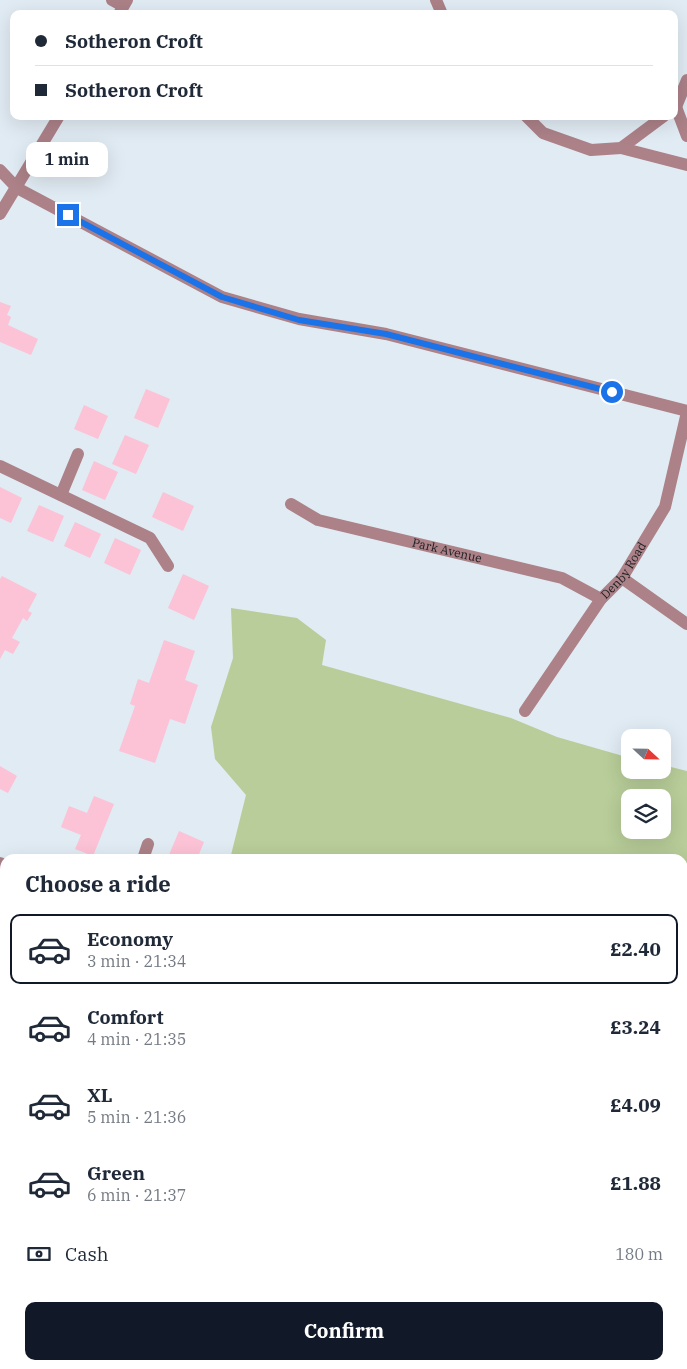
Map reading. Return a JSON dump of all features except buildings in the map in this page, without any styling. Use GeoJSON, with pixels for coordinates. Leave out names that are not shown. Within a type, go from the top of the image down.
{"type":"FeatureCollection","features":[{"type":"Feature","properties":{"kind":"street"},"geometry":{"type":"LineString","coordinates":[[678,101],[687,80]]}},
{"type":"Feature","properties":{"kind":"street"},"geometry":{"type":"LineString","coordinates":[[678,115],[687,136]]}},
{"type":"Feature","properties":{"kind":"street"},"geometry":{"type":"LineString","coordinates":[[0,214],[57,120]]}},
{"type":"Feature","properties":{"kind":"street"},"geometry":{"type":"LineString","coordinates":[[530,120],[543,132],[591,150],[621,148],[687,165]]}},
{"type":"Feature","properties":{"kind":"street"},"geometry":{"type":"LineString","coordinates":[[621,148],[659,120]]}},
{"type":"Feature","properties":{"kind":"street"},"geometry":{"type":"LineString","coordinates":[[0,170],[17,188],[222,297],[299,320],[386,334],[687,412]]}},
{"type":"Feature","properties":{"kind":"street","name":"Denby Road"},"geometry":{"type":"LineString","coordinates":[[525,711],[601,600],[622,578],[665,507],[687,412]]}},
{"type":"Feature","properties":{"kind":"street"},"geometry":{"type":"LineString","coordinates":[[61,495],[78,454]]}},
{"type":"Feature","properties":{"kind":"street"},"geometry":{"type":"LineString","coordinates":[[0,466],[150,538],[168,566]]}},
{"type":"Feature","properties":{"kind":"street","name":"Park Avenue"},"geometry":{"type":"LineString","coordinates":[[292,504],[318,520],[562,578],[601,600]]}},
{"type":"Feature","properties":{"kind":"street"},"geometry":{"type":"LineString","coordinates":[[622,578],[687,624]]}},
{"type":"Feature","properties":{"kind":"street"},"geometry":{"type":"LineString","coordinates":[[145,854],[148,844]]}},
{"type":"Feature","properties":{"kind":"green space"},"geometry":{"type":"Polygon","coordinates":[[[231,608],[297,618],[326,640],[322,665],[511,718],[557,737],[621,755],[621,779],[671,779],[671,767],[687,771],[687,854],[231,854],[246,795],[215,759],[211,727],[233,658],[231,608]]]}},
{"type":"Feature","properties":{"kind":"route"},"geometry":{"type":"LineString","coordinates":[[68,215],[222,297],[299,320],[386,334],[612,392]]}}]}
